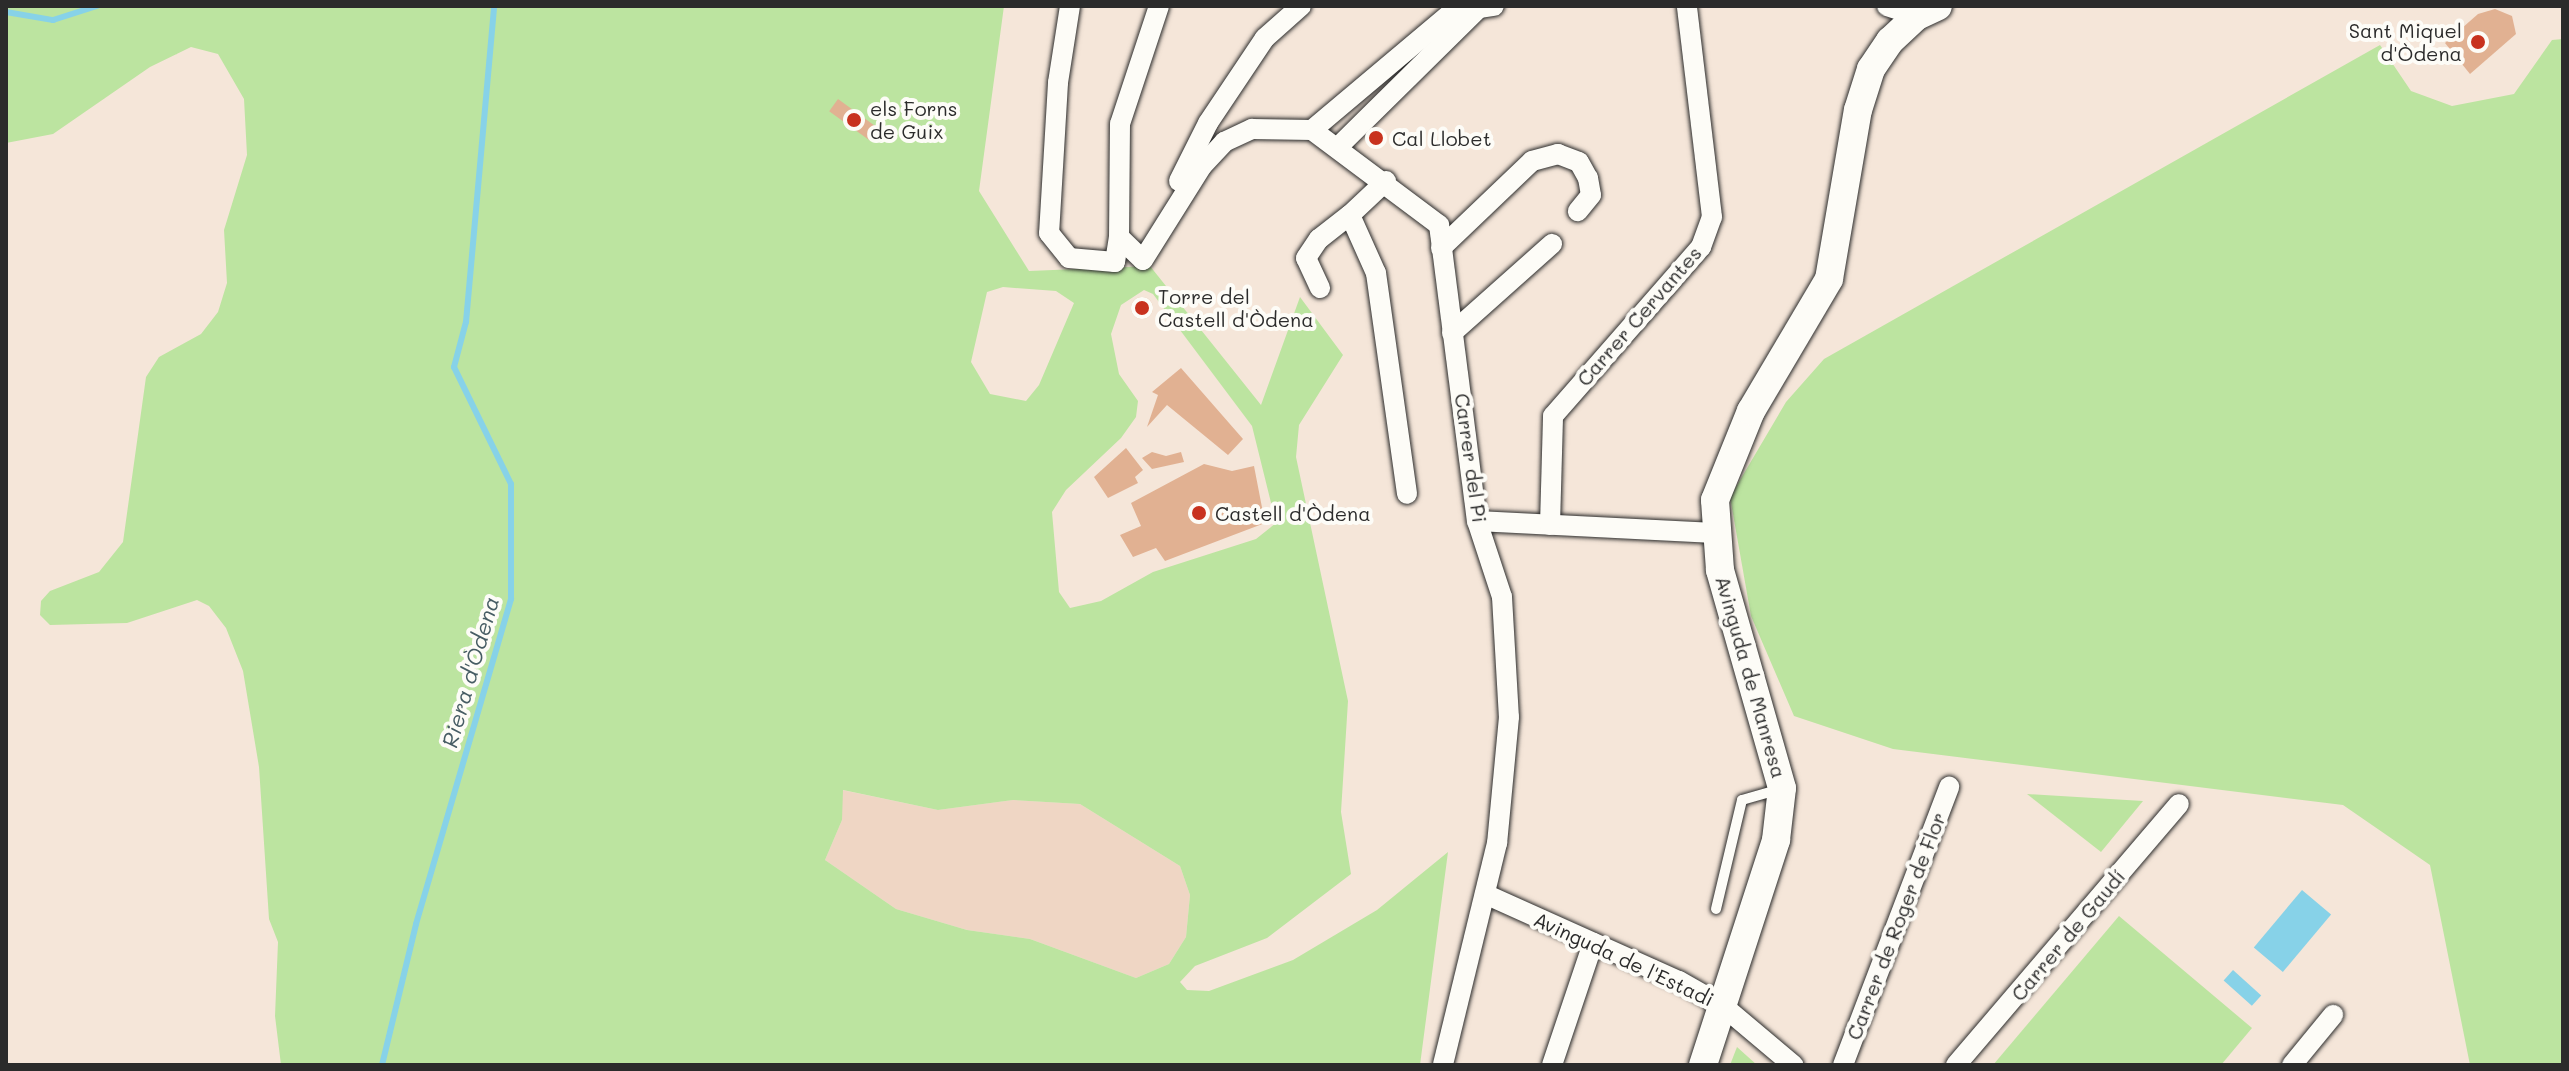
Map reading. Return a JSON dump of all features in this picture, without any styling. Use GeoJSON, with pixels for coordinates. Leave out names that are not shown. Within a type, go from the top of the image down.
{"type":"FeatureCollection","features":[{"type":"Feature","properties":{"kind":"street"},"geometry":{"type":"LineString","coordinates":[[1070,6],[1058,83],[1049,233],[1069,258],[1115,262],[1119,237],[1120,124],[1159,7]]}},
{"type":"Feature","properties":{"kind":"street"},"geometry":{"type":"LineString","coordinates":[[1155,238],[1208,123],[1265,38],[1301,6]]}},
{"type":"Feature","properties":{"kind":"street"},"geometry":{"type":"LineString","coordinates":[[1119,237],[1143,260],[1173,204],[1224,142],[1252,129],[1312,130],[1459,6]]}},
{"type":"Feature","properties":{"kind":"street"},"geometry":{"type":"LineString","coordinates":[[1338,147],[1479,8],[1494,6]]}},
{"type":"Feature","properties":{"kind":"street","name":"Carrer Cervantes"},"geometry":{"type":"LineString","coordinates":[[1550,525],[1553,416],[1701,247],[1712,217],[1687,6]]}},
{"type":"Feature","properties":{"kind":"street"},"geometry":{"type":"LineString","coordinates":[[1887,6],[1928,11]]}},
{"type":"Feature","properties":{"kind":"street","name":"Avinguda de Manresa"},"geometry":{"type":"LineString","coordinates":[[1703,1065],[1776,840],[1782,788],[1731,617],[1715,533],[1715,500],[1751,411],[1829,279],[1858,110],[1871,69],[1890,41],[1928,11]]}},
{"type":"Feature","properties":{"kind":"street","name":"Carrer del Pi"},"geometry":{"type":"LineString","coordinates":[[1312,130],[1386,181],[1439,225],[1477,521],[1502,597],[1509,717],[1497,843],[1443,1065]]}},
{"type":"Feature","properties":{"kind":"street"},"geometry":{"type":"LineString","coordinates":[[1441,248],[1532,161],[1558,154],[1579,162],[1588,178],[1591,195],[1578,211]]}},
{"type":"Feature","properties":{"kind":"street"},"geometry":{"type":"LineString","coordinates":[[1320,288],[1306,258],[1319,239],[1386,181]]}},
{"type":"Feature","properties":{"kind":"street"},"geometry":{"type":"LineString","coordinates":[[1350,215],[1376,273],[1407,494]]}},
{"type":"Feature","properties":{"kind":"street"},"geometry":{"type":"LineString","coordinates":[[1452,333],[1552,244]]}},
{"type":"Feature","properties":{"kind":"street"},"geometry":{"type":"LineString","coordinates":[[1477,521],[1715,533]]}},
{"type":"Feature","properties":{"kind":"street","name":"Carrer de Roger de Flor"},"geometry":{"type":"LineString","coordinates":[[1843,1065],[1949,787]]}},
{"type":"Feature","properties":{"kind":"street","name":"Carrer de Gaudí"},"geometry":{"type":"LineString","coordinates":[[1956,1065],[2179,804]]}},
{"type":"Feature","properties":{"kind":"street","name":"Avinguda de l'Estadi"},"geometry":{"type":"LineString","coordinates":[[1485,894],[1723,1006],[1793,1065]]}},
{"type":"Feature","properties":{"kind":"street"},"geometry":{"type":"LineString","coordinates":[[1552,1065],[1593,943]]}},
{"type":"Feature","properties":{"kind":"street"},"geometry":{"type":"LineString","coordinates":[[2292,1065],[2333,1015]]}},
{"type":"Feature","properties":{"kind":"lane"},"geometry":{"type":"LineString","coordinates":[[1716,909],[1742,800],[1782,788]]}},
{"type":"Feature","properties":{"kind":"shaded area"},"geometry":{"type":"Polygon","coordinates":[[[842,790],[938,810],[1013,800],[1080,804],[1180,866],[1190,895],[1186,937],[1169,964],[1136,978],[1030,939],[967,930],[896,909],[825,860],[842,820],[842,790]]]}},
{"type":"Feature","properties":{"kind":"green space"},"geometry":{"type":"Polygon","coordinates":[[[6,6],[1004,6],[979,191],[1029,271],[1150,266],[1261,405],[1300,297],[1343,355],[1299,425],[1296,457],[1348,701],[1341,812],[1351,874],[1267,938],[1195,966],[1180,982],[1187,990],[1209,991],[1293,960],[1377,910],[1448,852],[1420,1065],[281,1065],[275,1016],[278,942],[269,919],[259,767],[243,671],[226,628],[209,606],[197,600],[127,623],[50,625],[40,615],[41,601],[50,591],[99,572],[123,542],[146,377],[159,357],[201,334],[218,312],[227,283],[224,230],[247,155],[244,99],[218,54],[191,47],[150,67],[53,134],[6,143],[6,6]],[[1003,287],[987,292],[971,362],[990,394],[1026,401],[1039,385],[1074,303],[1056,291],[1003,287]],[[1144,290],[1121,305],[1111,334],[1119,374],[1138,401],[1136,417],[1121,438],[1066,490],[1052,512],[1059,592],[1070,608],[1101,601],[1153,572],[1256,539],[1276,523],[1252,426],[1153,294],[1144,290]],[[843,790],[842,820],[825,860],[896,909],[967,930],[1030,939],[1136,978],[1169,964],[1186,937],[1190,895],[1180,866],[1080,804],[1013,800],[938,810],[843,790]]]}},
{"type":"Feature","properties":{"kind":"green space"},"geometry":{"type":"Polygon","coordinates":[[[2563,39],[2563,1065],[2470,1065],[2430,865],[2343,805],[1893,749],[1794,716],[1751,616],[1730,497],[1786,402],[1824,359],[2380,45],[2411,91],[2452,106],[2514,94],[2552,40],[2563,39]]]}},
{"type":"Feature","properties":{"kind":"green space"},"geometry":{"type":"Polygon","coordinates":[[[2027,794],[2143,801],[2101,852],[2027,794]]]}},
{"type":"Feature","properties":{"kind":"green space"},"geometry":{"type":"Polygon","coordinates":[[[2119,916],[2252,1028],[2221,1065],[1993,1065],[2119,916]]]}},
{"type":"Feature","properties":{"kind":"green space"},"geometry":{"type":"Polygon","coordinates":[[[1737,1047],[1757,1065],[1730,1065],[1737,1047]]]}},
{"type":"Feature","properties":{"kind":"water"},"geometry":{"type":"Polygon","coordinates":[[[2302,890],[2331,914],[2283,972],[2254,947],[2302,890]]]}},
{"type":"Feature","properties":{"kind":"water"},"geometry":{"type":"Polygon","coordinates":[[[2233,970],[2261,995],[2252,1006],[2224,980],[2233,970]]]}},
{"type":"Feature","properties":{"kind":"building","name":"Sant Miquel d'Òdena"},"geometry":{"type":"Polygon","coordinates":[[[2495,9],[2512,16],[2516,34],[2470,74],[2445,43],[2478,14],[2495,9]]]}},
{"type":"Feature","properties":{"kind":"building","name":"els Forns de Guix"},"geometry":{"type":"Polygon","coordinates":[[[838,99],[879,129],[870,141],[829,111],[838,99]]]}},
{"type":"Feature","properties":{"kind":"building","name":"Torre del Castell d'Òdena"},"geometry":{"type":"Polygon","coordinates":[[[1138,297],[1146,297],[1153,308],[1146,319],[1138,319],[1131,312],[1131,304],[1138,297]]]}},
{"type":"Feature","properties":{"kind":"building"},"geometry":{"type":"Polygon","coordinates":[[[1181,368],[1243,439],[1228,455],[1167,405],[1147,427],[1158,395],[1152,392],[1181,368]]]}},
{"type":"Feature","properties":{"kind":"building"},"geometry":{"type":"Polygon","coordinates":[[[1126,448],[1143,470],[1135,477],[1138,483],[1108,498],[1094,477],[1126,448]]]}},
{"type":"Feature","properties":{"kind":"building"},"geometry":{"type":"Polygon","coordinates":[[[1152,452],[1166,456],[1181,452],[1184,462],[1152,469],[1142,458],[1152,452]]]}},
{"type":"Feature","properties":{"kind":"building","name":"Castell d'Òdena"},"geometry":{"type":"Polygon","coordinates":[[[1204,464],[1232,471],[1254,466],[1265,523],[1165,561],[1156,548],[1133,557],[1120,535],[1141,526],[1131,503],[1204,464]]]}},
{"type":"Feature","properties":{"kind":"waterway"},"geometry":{"type":"LineString","coordinates":[[6,12],[53,20],[97,6]]}},
{"type":"Feature","properties":{"kind":"waterway","name":"Riera d'Òdena"},"geometry":{"type":"LineString","coordinates":[[382,1065],[416,924],[511,599],[511,484],[454,367],[466,322],[494,6]]}},
{"type":"Feature","properties":{"kind":"place","name":"Sant Miquel d'Òdena"},"geometry":{"type":"Point","coordinates":[2478,42]}},
{"type":"Feature","properties":{"kind":"place","name":"els Forns de Guix"},"geometry":{"type":"Point","coordinates":[854,120]}},
{"type":"Feature","properties":{"kind":"place","name":"Cal Llobet"},"geometry":{"type":"Point","coordinates":[1376,138]}},
{"type":"Feature","properties":{"kind":"place","name":"Torre del Castell d'Òdena"},"geometry":{"type":"Point","coordinates":[1142,308]}},
{"type":"Feature","properties":{"kind":"place","name":"Castell d'Òdena"},"geometry":{"type":"Point","coordinates":[1199,513]}}]}
